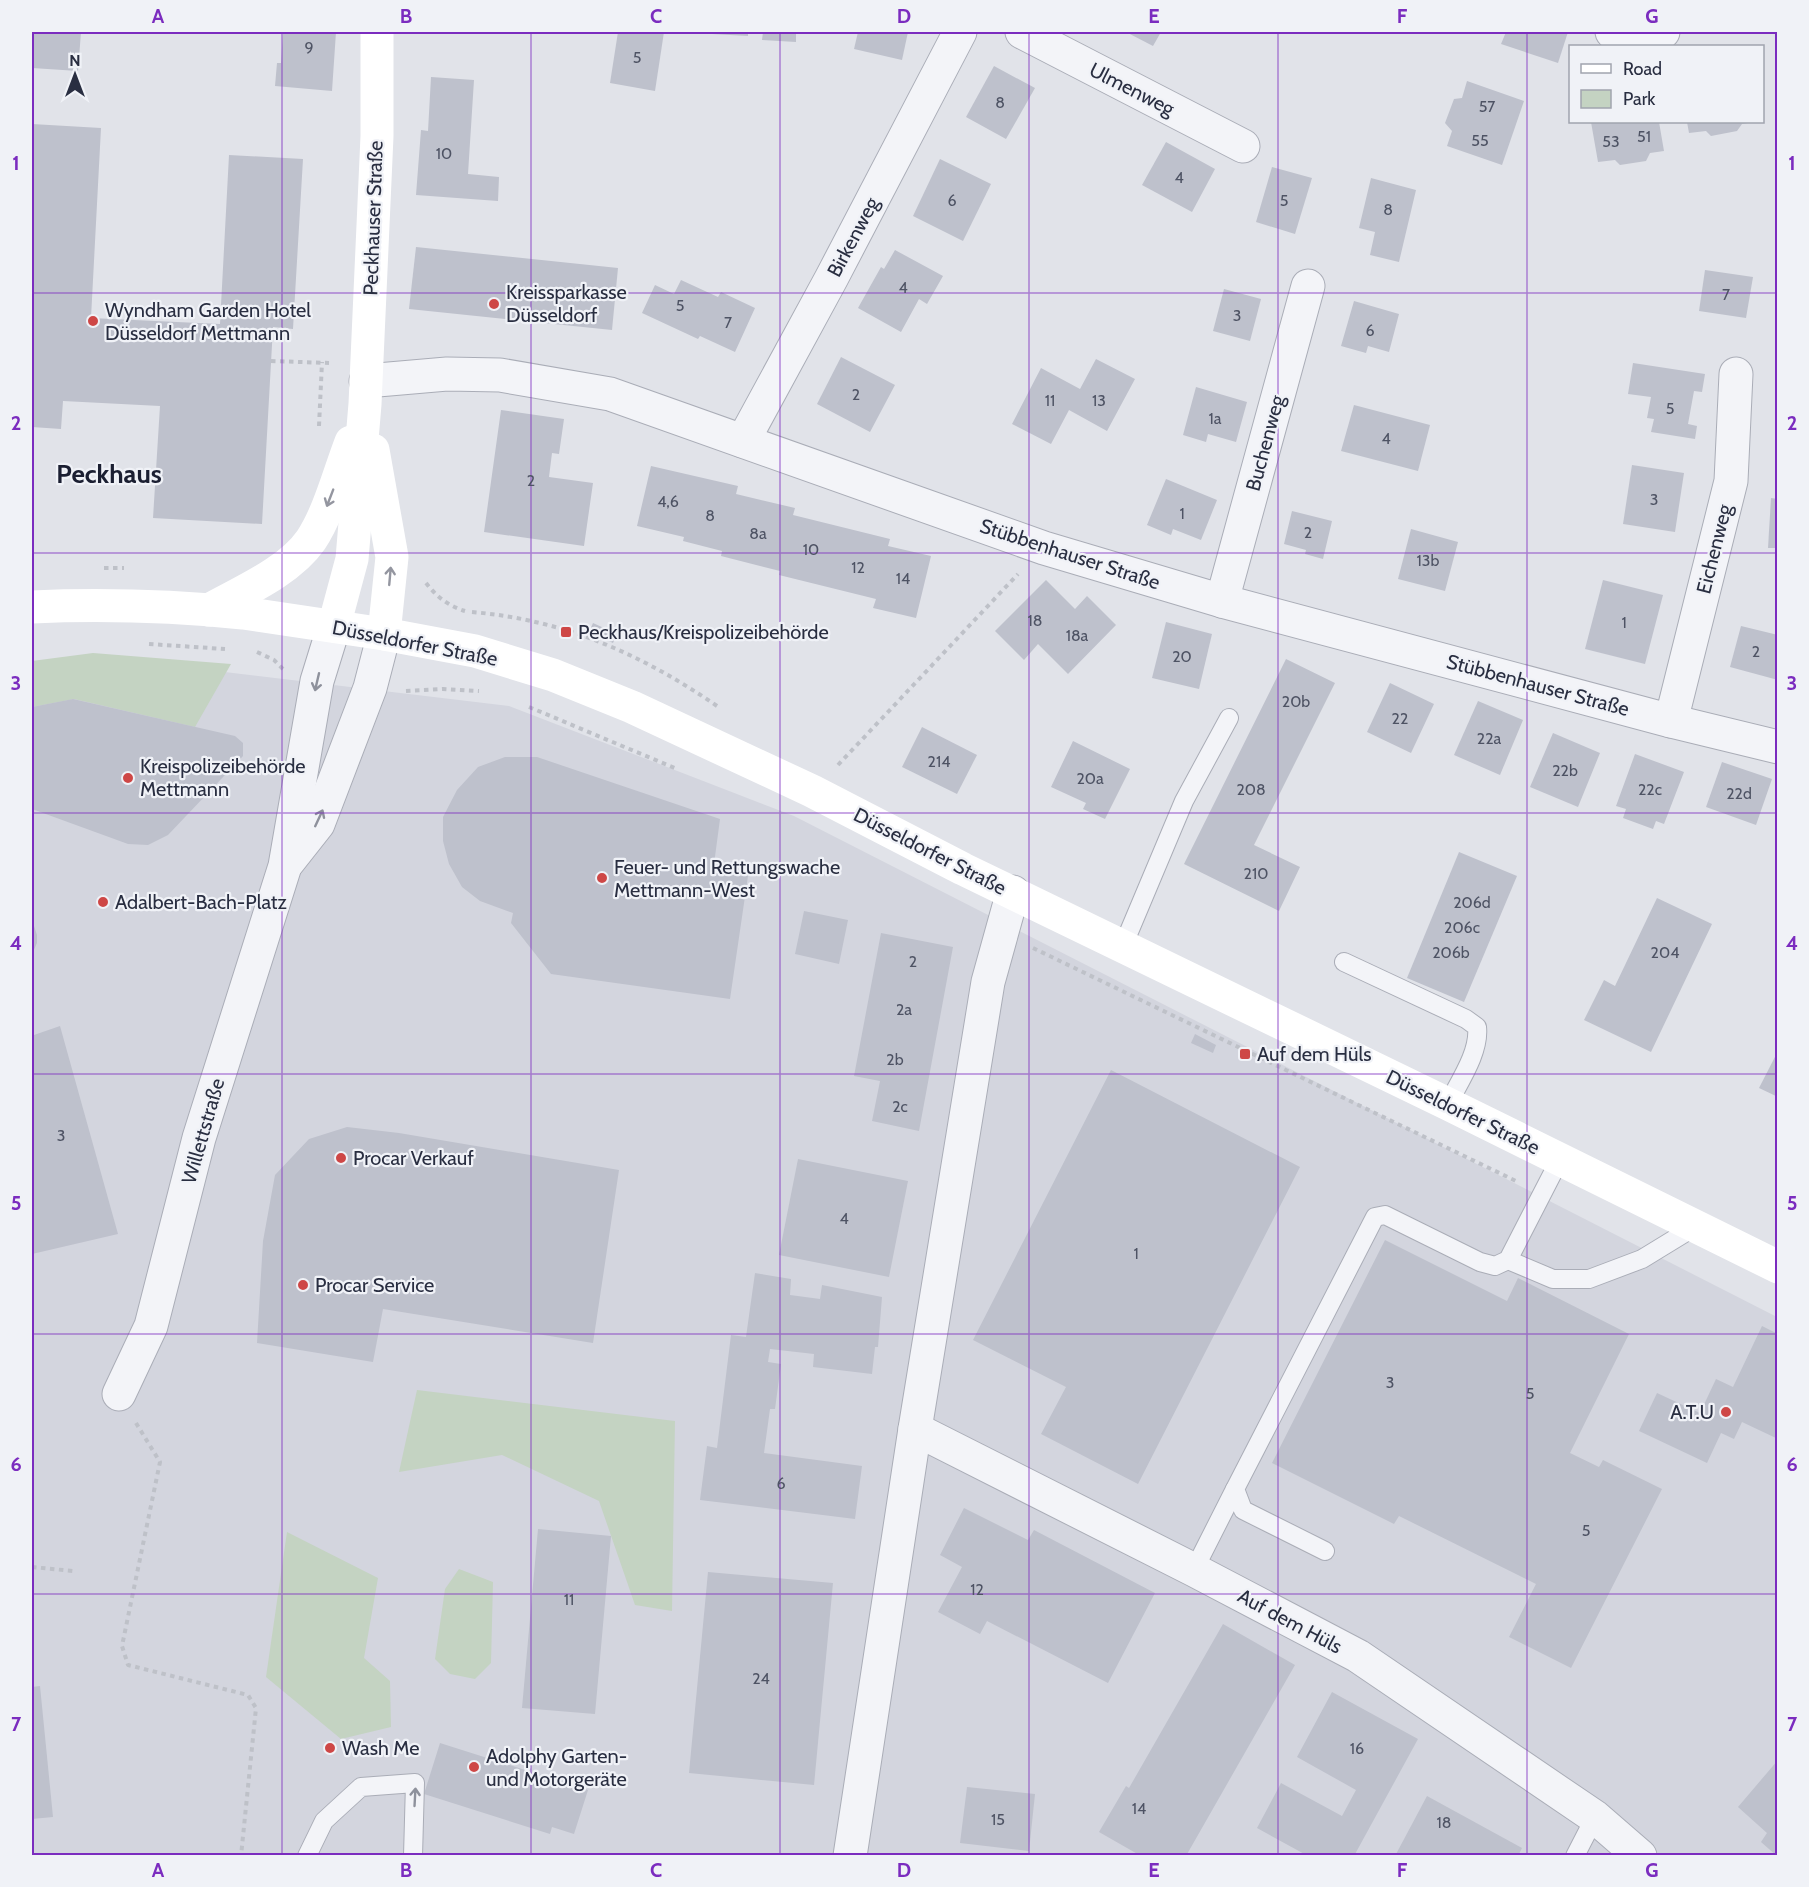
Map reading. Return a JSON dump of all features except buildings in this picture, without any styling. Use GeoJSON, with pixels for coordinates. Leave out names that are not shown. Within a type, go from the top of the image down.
{"type":"FeatureCollection","features":[{"type":"Feature","properties":{"kind":"main road","name":"Peckhauser Straße"},"geometry":{"type":"LineString","coordinates":[[334,627],[352,559],[366,392],[377,136],[377,32]]}},
{"type":"Feature","properties":{"kind":"main road","name":"Peckhauser Straße"},"geometry":{"type":"LineString","coordinates":[[366,392],[392,557],[384,634]]}},
{"type":"Feature","properties":{"kind":"main road"},"geometry":{"type":"LineString","coordinates":[[209,610],[270,576],[301,552],[310,541],[320,524],[366,392]]}},
{"type":"Feature","properties":{"kind":"main road","name":"Düsseldorfer Straße"},"geometry":{"type":"LineString","coordinates":[[32,607],[80,606],[209,610],[384,634],[475,651],[553,675],[632,707],[812,792],[1778,1267]]}},
{"type":"Feature","properties":{"kind":"street","name":"Birkenweg"},"geometry":{"type":"LineString","coordinates":[[743,441],[837,269],[960,32]]}},
{"type":"Feature","properties":{"kind":"street","name":"Ulmenweg"},"geometry":{"type":"LineString","coordinates":[[1022,32],[1243,146]]}},
{"type":"Feature","properties":{"kind":"street"},"geometry":{"type":"LineString","coordinates":[[1612,32],[1624,44],[1662,32]]}},
{"type":"Feature","properties":{"kind":"street","name":"Buchenweg"},"geometry":{"type":"LineString","coordinates":[[1222,601],[1308,286]]}},
{"type":"Feature","properties":{"kind":"street","name":"Stübbenhauser Straße"},"geometry":{"type":"LineString","coordinates":[[366,392],[447,374],[500,375],[610,394],[1044,548],[1222,601],[1671,721],[1778,747]]}},
{"type":"Feature","properties":{"kind":"street","name":"Eichenweg"},"geometry":{"type":"LineString","coordinates":[[1671,721],[1731,481],[1736,374]]}},
{"type":"Feature","properties":{"kind":"street","name":"Willettstraße"},"geometry":{"type":"LineString","coordinates":[[118,1394],[151,1326],[199,1138],[285,866],[317,681],[334,627]]}},
{"type":"Feature","properties":{"kind":"street","name":"Willettstraße"},"geometry":{"type":"LineString","coordinates":[[285,866],[318,824],[370,688],[384,634]]}},
{"type":"Feature","properties":{"kind":"street"},"geometry":{"type":"LineString","coordinates":[[850,1856],[915,1429],[988,982],[1014,892]]}},
{"type":"Feature","properties":{"kind":"street","name":"Auf dem Hüls"},"geometry":{"type":"LineString","coordinates":[[915,1429],[1358,1656],[1595,1817],[1640,1856]]}},
{"type":"Feature","properties":{"kind":"lane"},"geometry":{"type":"LineString","coordinates":[[1123,946],[1184,801],[1229,718]]}},
{"type":"Feature","properties":{"kind":"lane"},"geometry":{"type":"LineString","coordinates":[[1344,962],[1466,1019],[1477,1027],[1478,1035],[1471,1057],[1449,1104]]}},
{"type":"Feature","properties":{"kind":"lane"},"geometry":{"type":"LineString","coordinates":[[1194,1570],[1376,1217],[1385,1215],[1480,1262],[1495,1266],[1508,1260],[1560,1159]]}},
{"type":"Feature","properties":{"kind":"lane"},"geometry":{"type":"LineString","coordinates":[[1508,1260],[1553,1279],[1589,1279],[1642,1259],[1696,1226]]}},
{"type":"Feature","properties":{"kind":"lane"},"geometry":{"type":"LineString","coordinates":[[1235,1489],[1243,1510],[1325,1551]]}},
{"type":"Feature","properties":{"kind":"lane"},"geometry":{"type":"LineString","coordinates":[[307,1856],[324,1821],[361,1787],[415,1783],[413,1856]]}},
{"type":"Feature","properties":{"kind":"lane"},"geometry":{"type":"LineString","coordinates":[[1575,1856],[1595,1817]]}},
{"type":"Feature","properties":{"kind":"path"},"geometry":{"type":"LineString","coordinates":[[271,361],[329,363]]}},
{"type":"Feature","properties":{"kind":"path"},"geometry":{"type":"LineString","coordinates":[[834,769],[1044,548]]}},
{"type":"Feature","properties":{"kind":"path"},"geometry":{"type":"LineString","coordinates":[[102,568],[125,568]]}},
{"type":"Feature","properties":{"kind":"path"},"geometry":{"type":"LineString","coordinates":[[422,577],[435,594],[459,609]]}},
{"type":"Feature","properties":{"kind":"path"},"geometry":{"type":"LineString","coordinates":[[146,644],[229,650]]}},
{"type":"Feature","properties":{"kind":"path"},"geometry":{"type":"LineString","coordinates":[[249,651],[274,660],[290,677]]}},
{"type":"Feature","properties":{"kind":"path"},"geometry":{"type":"LineString","coordinates":[[443,689],[445,680]]}},
{"type":"Feature","properties":{"kind":"path","name":"Düsseldorfer Straße"},"geometry":{"type":"LineString","coordinates":[[399,692],[443,689],[489,694]]}},
{"type":"Feature","properties":{"kind":"path"},"geometry":{"type":"LineString","coordinates":[[519,702],[686,773]]}},
{"type":"Feature","properties":{"kind":"path","name":"Düsseldorfer Straße"},"geometry":{"type":"LineString","coordinates":[[1001,933],[1543,1193]]}},
{"type":"Feature","properties":{"kind":"path"},"geometry":{"type":"LineString","coordinates":[[118,1394],[159,1462],[122,1646],[128,1665],[248,1695],[256,1708],[241,1856]]}},
{"type":"Feature","properties":{"kind":"path"},"geometry":{"type":"LineString","coordinates":[[32,1567],[73,1571]]}},
{"type":"Feature","properties":{"kind":"shaded area"},"geometry":{"type":"Polygon","coordinates":[[[133,661],[509,706],[794,816],[1777,1317],[1777,1855],[32,1855],[32,672],[133,661]]]}},
{"type":"Feature","properties":{"kind":"green space"},"geometry":{"type":"Polygon","coordinates":[[[93,653],[231,664],[195,727],[74,699],[32,707],[32,661],[93,653]]]}},
{"type":"Feature","properties":{"kind":"green space"},"geometry":{"type":"Polygon","coordinates":[[[417,1390],[675,1421],[672,1611],[635,1605],[599,1501],[502,1455],[399,1472],[417,1390]]]}},
{"type":"Feature","properties":{"kind":"green space"},"geometry":{"type":"Polygon","coordinates":[[[287,1532],[378,1578],[364,1658],[390,1681],[391,1727],[341,1739],[266,1677],[287,1532]]]}},
{"type":"Feature","properties":{"kind":"green space"},"geometry":{"type":"Polygon","coordinates":[[[459,1569],[493,1582],[491,1663],[475,1679],[450,1674],[435,1659],[445,1589],[459,1569]]]}},
{"type":"Feature","properties":{"kind":"place","name":"Kreissparkasse Düsseldorf"},"geometry":{"type":"Point","coordinates":[494,304]}},
{"type":"Feature","properties":{"kind":"place","name":"Wyndham Garden Hotel Düsseldorf Mettmann"},"geometry":{"type":"Point","coordinates":[93,321]}},
{"type":"Feature","properties":{"kind":"place","name":"Peckhaus/Kreispolizeibehörde"},"geometry":{"type":"Point","coordinates":[566,632]}},
{"type":"Feature","properties":{"kind":"place","name":"Kreispolizeibehörde Mettmann"},"geometry":{"type":"Point","coordinates":[128,778]}},
{"type":"Feature","properties":{"kind":"place","name":"Feuer- und Rettungswache Mettmann-West"},"geometry":{"type":"Point","coordinates":[602,878]}},
{"type":"Feature","properties":{"kind":"place","name":"Adalbert-Bach-Platz"},"geometry":{"type":"Point","coordinates":[103,902]}},
{"type":"Feature","properties":{"kind":"place","name":"Auf dem Hüls"},"geometry":{"type":"Point","coordinates":[1245,1054]}},
{"type":"Feature","properties":{"kind":"place","name":"Procar Verkauf"},"geometry":{"type":"Point","coordinates":[341,1158]}},
{"type":"Feature","properties":{"kind":"place","name":"Procar Service"},"geometry":{"type":"Point","coordinates":[303,1285]}},
{"type":"Feature","properties":{"kind":"place","name":"A.T.U"},"geometry":{"type":"Point","coordinates":[1726,1412]}},
{"type":"Feature","properties":{"kind":"place","name":"Wash Me"},"geometry":{"type":"Point","coordinates":[330,1748]}},
{"type":"Feature","properties":{"kind":"place","name":"Adolphy Garten- und Motorgeräte"},"geometry":{"type":"Point","coordinates":[474,1767]}},
{"type":"Feature","properties":{"kind":"district","name":"Peckhaus"},"geometry":{"type":"Point","coordinates":[109,474]}}]}
